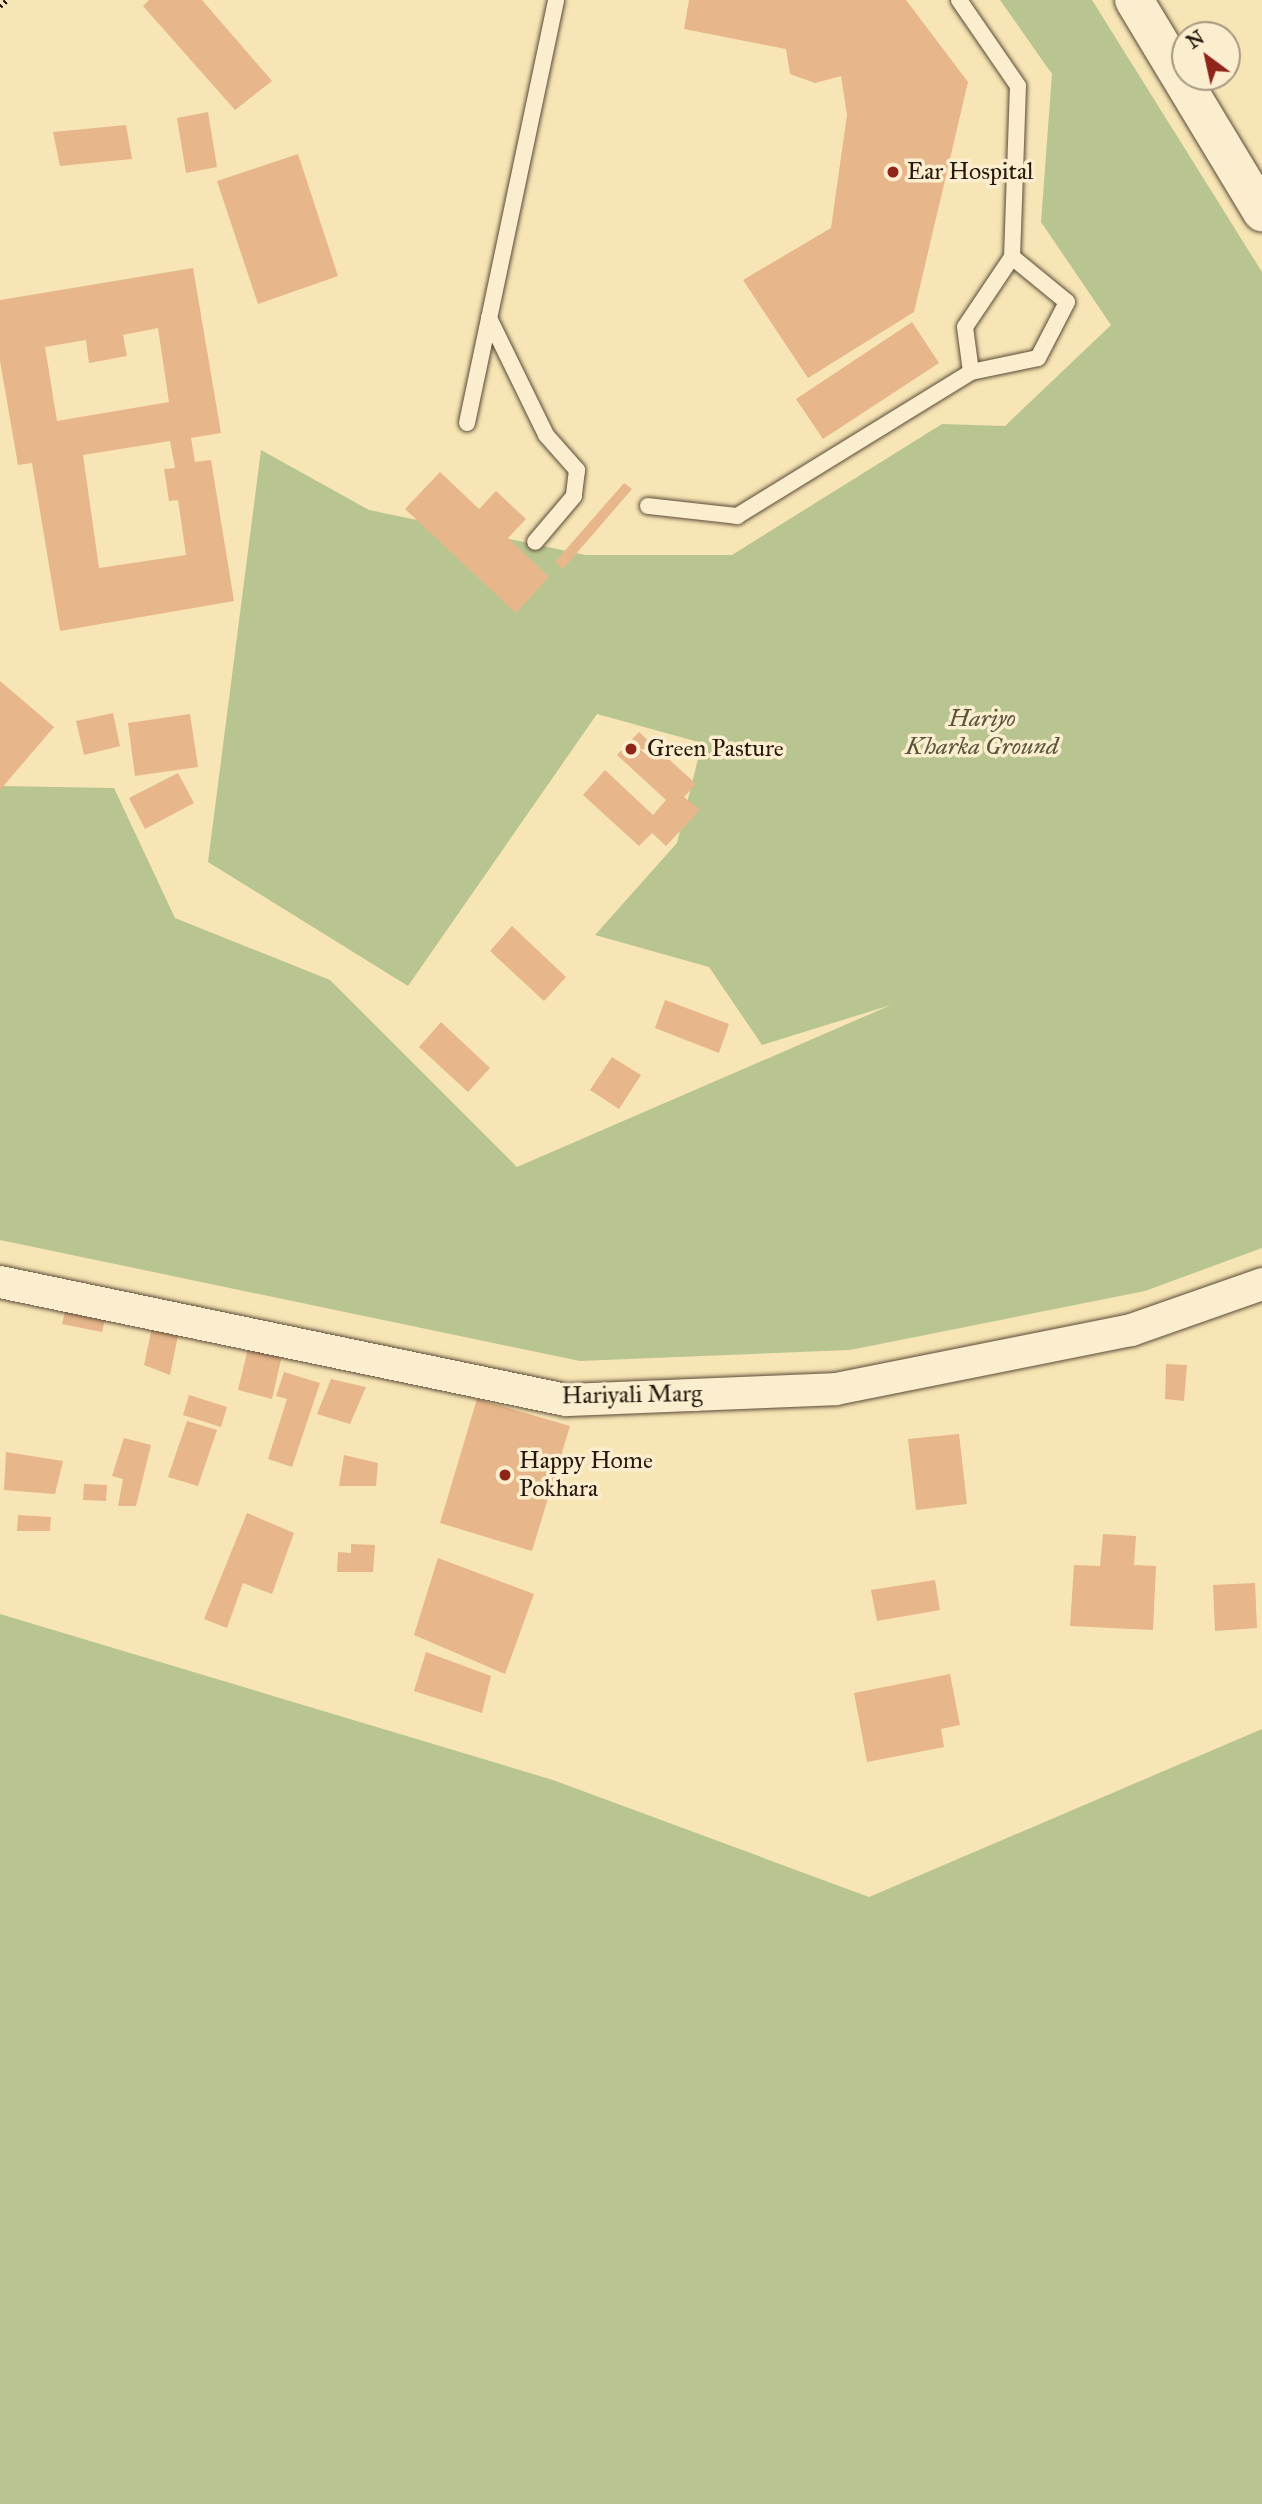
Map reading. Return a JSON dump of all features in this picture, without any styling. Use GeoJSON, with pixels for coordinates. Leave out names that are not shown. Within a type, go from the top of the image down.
{"type":"FeatureCollection","features":[{"type":"Feature","properties":{"kind":"main road"},"geometry":{"type":"LineString","coordinates":[[1134,0],[1262,212]]}},
{"type":"Feature","properties":{"kind":"street","name":"Hariyali Marg"},"geometry":{"type":"LineString","coordinates":[[0,1282],[566,1400],[836,1390],[1131,1330],[1262,1284]]}},
{"type":"Feature","properties":{"kind":"lane"},"geometry":{"type":"LineString","coordinates":[[467,423],[556,0]]}},
{"type":"Feature","properties":{"kind":"lane"},"geometry":{"type":"LineString","coordinates":[[959,0],[1018,86],[1012,257],[965,327],[971,372]]}},
{"type":"Feature","properties":{"kind":"lane"},"geometry":{"type":"LineString","coordinates":[[648,506],[737,516],[971,372],[1038,358],[1067,302],[1012,257]]}},
{"type":"Feature","properties":{"kind":"lane"},"geometry":{"type":"LineString","coordinates":[[489,318],[547,435],[577,470],[574,496],[535,542]]}},
{"type":"Feature","properties":{"kind":"path"},"geometry":{"type":"LineString","coordinates":[[0,6],[7,0]]}},
{"type":"Feature","properties":{"kind":"green space","name":"Hariyo Kharka Ground"},"geometry":{"type":"Polygon","coordinates":[[[1000,0],[1092,0],[1262,272],[1262,1248],[1145,1291],[850,1350],[580,1361],[0,1240],[0,786],[114,788],[175,918],[330,980],[517,1167],[891,1005],[762,1045],[709,967],[595,935],[677,843],[702,743],[597,714],[408,986],[208,862],[261,450],[369,510],[586,555],[732,555],[942,424],[1005,426],[1111,325],[1041,222],[1052,74],[1000,0]]]}},
{"type":"Feature","properties":{"kind":"green space"},"geometry":{"type":"Polygon","coordinates":[[[0,1614],[553,1780],[869,1897],[1262,1729],[1262,2504],[0,2504],[0,1614]]]}},
{"type":"Feature","properties":{"kind":"building"},"geometry":{"type":"Polygon","coordinates":[[[149,0],[202,0],[272,81],[235,110],[143,6],[149,0]]]}},
{"type":"Feature","properties":{"kind":"building","name":"Ear Hospital"},"geometry":{"type":"Polygon","coordinates":[[[689,0],[906,0],[968,82],[914,312],[808,378],[743,280],[831,228],[847,115],[841,76],[815,83],[790,74],[786,49],[684,29],[689,0]]]}},
{"type":"Feature","properties":{"kind":"building"},"geometry":{"type":"Polygon","coordinates":[[[208,112],[217,167],[186,173],[177,118],[208,112]]]}},
{"type":"Feature","properties":{"kind":"building"},"geometry":{"type":"Polygon","coordinates":[[[126,125],[132,159],[60,166],[53,132],[126,125]]]}},
{"type":"Feature","properties":{"kind":"building"},"geometry":{"type":"Polygon","coordinates":[[[298,154],[338,276],[258,304],[217,181],[298,154]]]}},
{"type":"Feature","properties":{"kind":"building"},"geometry":{"type":"Polygon","coordinates":[[[193,268],[221,433],[191,438],[195,462],[211,460],[234,601],[60,631],[32,463],[18,465],[0,361],[0,300],[193,268]],[[158,328],[123,335],[127,356],[89,363],[86,340],[45,347],[57,421],[169,402],[158,328]],[[170,441],[83,455],[99,568],[186,555],[178,500],[169,501],[164,469],[175,468],[170,441]]]}},
{"type":"Feature","properties":{"kind":"building"},"geometry":{"type":"Polygon","coordinates":[[[912,322],[939,363],[823,439],[796,399],[912,322]]]}},
{"type":"Feature","properties":{"kind":"building"},"geometry":{"type":"Polygon","coordinates":[[[440,472],[479,509],[496,491],[526,519],[508,538],[549,577],[516,613],[405,509],[440,472]]]}},
{"type":"Feature","properties":{"kind":"building"},"geometry":{"type":"Polygon","coordinates":[[[624,483],[632,489],[563,569],[555,562],[624,483]]]}},
{"type":"Feature","properties":{"kind":"building"},"geometry":{"type":"Polygon","coordinates":[[[0,681],[54,727],[0,790],[0,681]]]}},
{"type":"Feature","properties":{"kind":"building"},"geometry":{"type":"Polygon","coordinates":[[[113,713],[120,746],[84,755],[76,721],[113,713]]]}},
{"type":"Feature","properties":{"kind":"building"},"geometry":{"type":"Polygon","coordinates":[[[190,714],[198,767],[135,776],[128,723],[190,714]]]}},
{"type":"Feature","properties":{"kind":"building"},"geometry":{"type":"Polygon","coordinates":[[[639,732],[696,784],[684,797],[700,810],[666,846],[652,833],[639,846],[583,795],[605,770],[653,815],[666,800],[617,755],[639,732]]]}},
{"type":"Feature","properties":{"kind":"building"},"geometry":{"type":"Polygon","coordinates":[[[178,773],[194,803],[145,829],[129,798],[178,773]]]}},
{"type":"Feature","properties":{"kind":"building"},"geometry":{"type":"Polygon","coordinates":[[[512,926],[566,977],[544,1001],[490,951],[512,926]]]}},
{"type":"Feature","properties":{"kind":"building"},"geometry":{"type":"Polygon","coordinates":[[[665,1000],[729,1024],[719,1053],[655,1028],[665,1000]]]}},
{"type":"Feature","properties":{"kind":"building"},"geometry":{"type":"Polygon","coordinates":[[[441,1022],[490,1068],[468,1092],[419,1047],[441,1022]]]}},
{"type":"Feature","properties":{"kind":"building"},"geometry":{"type":"Polygon","coordinates":[[[612,1057],[641,1075],[619,1109],[590,1090],[612,1057]]]}},
{"type":"Feature","properties":{"kind":"building"},"geometry":{"type":"Polygon","coordinates":[[[67,1304],[107,1312],[102,1332],[62,1324],[67,1304]]]}},
{"type":"Feature","properties":{"kind":"building"},"geometry":{"type":"Polygon","coordinates":[[[152,1328],[178,1335],[170,1375],[144,1365],[152,1328]]]}},
{"type":"Feature","properties":{"kind":"building"},"geometry":{"type":"Polygon","coordinates":[[[249,1344],[283,1351],[272,1399],[238,1390],[249,1344]]]}},
{"type":"Feature","properties":{"kind":"building"},"geometry":{"type":"Polygon","coordinates":[[[1166,1364],[1187,1365],[1184,1401],[1165,1399],[1166,1364]]]}},
{"type":"Feature","properties":{"kind":"building"},"geometry":{"type":"Polygon","coordinates":[[[284,1372],[320,1383],[292,1467],[268,1459],[287,1399],[276,1396],[284,1372]]]}},
{"type":"Feature","properties":{"kind":"building"},"geometry":{"type":"Polygon","coordinates":[[[331,1379],[366,1387],[350,1424],[317,1414],[331,1379]]]}},
{"type":"Feature","properties":{"kind":"building"},"geometry":{"type":"Polygon","coordinates":[[[189,1395],[227,1407],[221,1427],[183,1415],[189,1395]]]}},
{"type":"Feature","properties":{"kind":"building","name":"Happy Home Pokhara"},"geometry":{"type":"Polygon","coordinates":[[[477,1399],[570,1426],[532,1551],[440,1523],[477,1399]]]}},
{"type":"Feature","properties":{"kind":"building"},"geometry":{"type":"Polygon","coordinates":[[[187,1421],[217,1430],[198,1486],[168,1477],[187,1421]]]}},
{"type":"Feature","properties":{"kind":"building"},"geometry":{"type":"Polygon","coordinates":[[[959,1434],[967,1504],[916,1510],[908,1439],[959,1434]]]}},
{"type":"Feature","properties":{"kind":"building"},"geometry":{"type":"Polygon","coordinates":[[[124,1438],[151,1445],[136,1506],[118,1506],[123,1479],[112,1476],[124,1438]]]}},
{"type":"Feature","properties":{"kind":"building"},"geometry":{"type":"Polygon","coordinates":[[[6,1452],[63,1461],[55,1494],[4,1490],[6,1452]]]}},
{"type":"Feature","properties":{"kind":"building"},"geometry":{"type":"Polygon","coordinates":[[[344,1455],[378,1463],[376,1486],[339,1486],[344,1455]]]}},
{"type":"Feature","properties":{"kind":"building"},"geometry":{"type":"Polygon","coordinates":[[[84,1484],[107,1485],[106,1501],[83,1500],[84,1484]]]}},
{"type":"Feature","properties":{"kind":"building"},"geometry":{"type":"Polygon","coordinates":[[[247,1513],[294,1533],[272,1594],[243,1583],[227,1628],[204,1619],[247,1513]]]}},
{"type":"Feature","properties":{"kind":"building"},"geometry":{"type":"Polygon","coordinates":[[[18,1515],[51,1517],[50,1531],[17,1531],[18,1515]]]}},
{"type":"Feature","properties":{"kind":"building"},"geometry":{"type":"Polygon","coordinates":[[[1103,1534],[1136,1536],[1134,1565],[1156,1566],[1153,1630],[1070,1626],[1074,1565],[1100,1566],[1103,1534]]]}},
{"type":"Feature","properties":{"kind":"building"},"geometry":{"type":"Polygon","coordinates":[[[351,1544],[375,1545],[373,1572],[337,1572],[338,1552],[351,1553],[351,1544]]]}},
{"type":"Feature","properties":{"kind":"building"},"geometry":{"type":"Polygon","coordinates":[[[438,1558],[534,1594],[505,1674],[414,1635],[438,1558]]]}},
{"type":"Feature","properties":{"kind":"building"},"geometry":{"type":"Polygon","coordinates":[[[935,1580],[940,1610],[877,1621],[871,1590],[935,1580]]]}},
{"type":"Feature","properties":{"kind":"building"},"geometry":{"type":"Polygon","coordinates":[[[1255,1583],[1257,1628],[1215,1631],[1213,1585],[1255,1583]]]}},
{"type":"Feature","properties":{"kind":"building"},"geometry":{"type":"Polygon","coordinates":[[[426,1652],[491,1676],[482,1713],[414,1691],[426,1652]]]}},
{"type":"Feature","properties":{"kind":"building"},"geometry":{"type":"Polygon","coordinates":[[[950,1674],[960,1725],[941,1729],[944,1747],[867,1762],[854,1693],[950,1674]]]}},
{"type":"Feature","properties":{"kind":"place","name":"Ear Hospital"},"geometry":{"type":"Point","coordinates":[893,172]}},
{"type":"Feature","properties":{"kind":"place","name":"Green Pasture"},"geometry":{"type":"Point","coordinates":[631,749]}},
{"type":"Feature","properties":{"kind":"place","name":"Happy Home Pokhara"},"geometry":{"type":"Point","coordinates":[505,1475]}}]}
